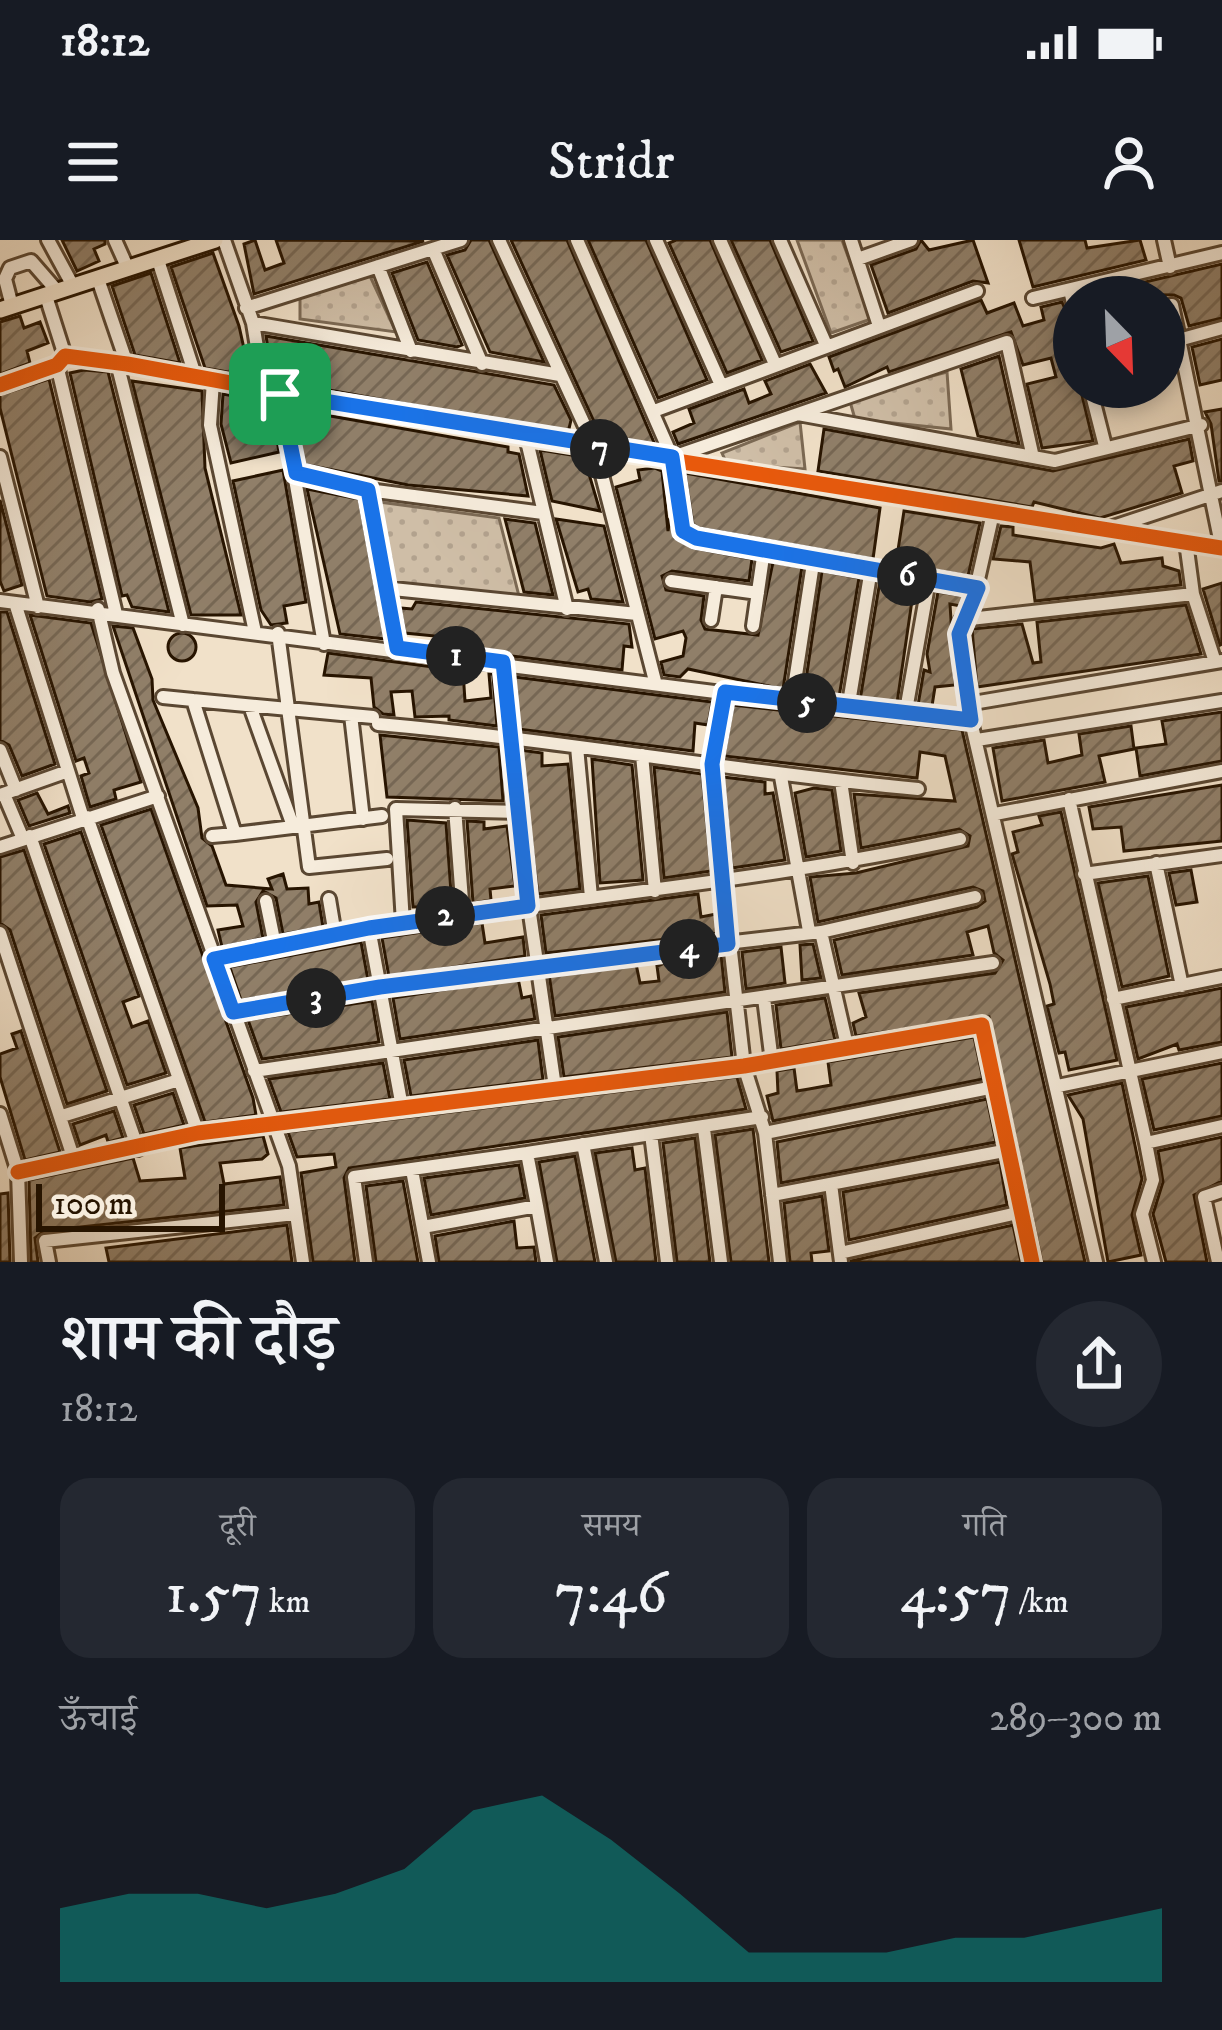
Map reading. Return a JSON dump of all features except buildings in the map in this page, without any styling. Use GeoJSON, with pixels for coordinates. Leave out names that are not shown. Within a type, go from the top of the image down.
{"type":"FeatureCollection","features":[{"type":"Feature","properties":{"kind":"main road"},"geometry":{"type":"LineString","coordinates":[[6,308],[158,260],[191,244],[220,240]]}},
{"type":"Feature","properties":{"kind":"street"},"geometry":{"type":"LineString","coordinates":[[48,240],[59,292],[61,361],[116,614]]}},
{"type":"Feature","properties":{"kind":"street"},"geometry":{"type":"LineString","coordinates":[[115,240],[128,269]]}},
{"type":"Feature","properties":{"kind":"street"},"geometry":{"type":"LineString","coordinates":[[220,240],[253,323],[264,389]]}},
{"type":"Feature","properties":{"kind":"street"},"geometry":{"type":"LineString","coordinates":[[246,308],[461,240]]}},
{"type":"Feature","properties":{"kind":"street"},"geometry":{"type":"LineString","coordinates":[[499,240],[595,448],[655,681]]}},
{"type":"Feature","properties":{"kind":"street"},"geometry":{"type":"LineString","coordinates":[[577,240],[672,457],[683,531],[978,588]]}},
{"type":"Feature","properties":{"kind":"street"},"geometry":{"type":"LineString","coordinates":[[720,240],[775,364]]}},
{"type":"Feature","properties":{"kind":"street"},"geometry":{"type":"LineString","coordinates":[[851,240],[878,326]]}},
{"type":"Feature","properties":{"kind":"street"},"geometry":{"type":"LineString","coordinates":[[858,259],[911,240]]}},
{"type":"Feature","properties":{"kind":"street"},"geometry":{"type":"LineString","coordinates":[[1164,240],[1170,267]]}},
{"type":"Feature","properties":{"kind":"street"},"geometry":{"type":"LineString","coordinates":[[784,241],[826,345]]}},
{"type":"Feature","properties":{"kind":"street"},"geometry":{"type":"LineString","coordinates":[[661,242],[721,385]]}},
{"type":"Feature","properties":{"kind":"street"},"geometry":{"type":"LineString","coordinates":[[433,249],[482,364]]}},
{"type":"Feature","properties":{"kind":"street"},"geometry":{"type":"LineString","coordinates":[[1131,276],[1222,253]]}},
{"type":"Feature","properties":{"kind":"street"},"geometry":{"type":"LineString","coordinates":[[158,260],[195,375]]}},
{"type":"Feature","properties":{"kind":"street"},"geometry":{"type":"LineString","coordinates":[[6,308],[5,279],[10,268],[31,261],[59,292]]}},
{"type":"Feature","properties":{"kind":"street"},"geometry":{"type":"LineString","coordinates":[[378,266],[411,351]]}},
{"type":"Feature","properties":{"kind":"street"},"geometry":{"type":"LineString","coordinates":[[98,279],[183,625]]}},
{"type":"Feature","properties":{"kind":"street"},"geometry":{"type":"LineString","coordinates":[[654,411],[977,291]]}},
{"type":"Feature","properties":{"kind":"street"},"geometry":{"type":"LineString","coordinates":[[1033,298],[1053,294]]}},
{"type":"Feature","properties":{"kind":"street"},"geometry":{"type":"LineString","coordinates":[[253,323],[560,375]]}},
{"type":"Feature","properties":{"kind":"street"},"geometry":{"type":"LineString","coordinates":[[1185,338],[1222,328]]}},
{"type":"Feature","properties":{"kind":"street"},"geometry":{"type":"LineString","coordinates":[[672,457],[1007,342],[1032,454]]}},
{"type":"Feature","properties":{"kind":"street"},"geometry":{"type":"LineString","coordinates":[[1121,526],[1222,548],[1217,492],[1185,359]]}},
{"type":"Feature","properties":{"kind":"street"},"geometry":{"type":"LineString","coordinates":[[0,385],[61,361],[122,363],[526,437],[1103,530],[1217,492]]}},
{"type":"Feature","properties":{"kind":"street"},"geometry":{"type":"LineString","coordinates":[[213,381],[210,425],[255,632]]}},
{"type":"Feature","properties":{"kind":"street"},"geometry":{"type":"LineString","coordinates":[[280,394],[324,644]]}},
{"type":"Feature","properties":{"kind":"street"},"geometry":{"type":"LineString","coordinates":[[1095,408],[1105,446]]}},
{"type":"Feature","properties":{"kind":"street"},"geometry":{"type":"LineString","coordinates":[[797,414],[1055,461],[1201,425]]}},
{"type":"Feature","properties":{"kind":"street"},"geometry":{"type":"LineString","coordinates":[[526,437],[567,609]]}},
{"type":"Feature","properties":{"kind":"street"},"geometry":{"type":"LineString","coordinates":[[0,457],[38,607]]}},
{"type":"Feature","properties":{"kind":"street"},"geometry":{"type":"LineString","coordinates":[[296,473],[368,490],[543,513]]}},
{"type":"Feature","properties":{"kind":"street"},"geometry":{"type":"LineString","coordinates":[[368,490],[397,648]]}},
{"type":"Feature","properties":{"kind":"street"},"geometry":{"type":"LineString","coordinates":[[961,620],[970,615],[993,513]]}},
{"type":"Feature","properties":{"kind":"street"},"geometry":{"type":"LineString","coordinates":[[967,704],[1219,661],[1192,595],[1186,542]]}},
{"type":"Feature","properties":{"kind":"street"},"geometry":{"type":"LineString","coordinates":[[753,626],[764,550]]}},
{"type":"Feature","properties":{"kind":"street"},"geometry":{"type":"LineString","coordinates":[[792,700],[814,557]]}},
{"type":"Feature","properties":{"kind":"street"},"geometry":{"type":"LineString","coordinates":[[848,709],[872,568]]}},
{"type":"Feature","properties":{"kind":"street"},"geometry":{"type":"LineString","coordinates":[[905,716],[929,580]]}},
{"type":"Feature","properties":{"kind":"street"},"geometry":{"type":"LineString","coordinates":[[671,581],[758,593]]}},
{"type":"Feature","properties":{"kind":"street"},"geometry":{"type":"LineString","coordinates":[[711,620],[716,587]]}},
{"type":"Feature","properties":{"kind":"street"},"geometry":{"type":"LineString","coordinates":[[383,588],[637,614]]}},
{"type":"Feature","properties":{"kind":"street"},"geometry":{"type":"LineString","coordinates":[[961,620],[1192,595]]}},
{"type":"Feature","properties":{"kind":"street"},"geometry":{"type":"LineString","coordinates":[[198,1132],[7,602],[98,609],[183,625],[278,633],[324,644],[397,648],[848,709],[971,720]]}},
{"type":"Feature","properties":{"kind":"street"},"geometry":{"type":"LineString","coordinates":[[98,609],[113,673],[289,1166],[303,1262]]}},
{"type":"Feature","properties":{"kind":"street"},"geometry":{"type":"LineString","coordinates":[[961,620],[967,704],[1096,1262]]}},
{"type":"Feature","properties":{"kind":"street"},"geometry":{"type":"LineString","coordinates":[[278,633],[298,826]]}},
{"type":"Feature","properties":{"kind":"street"},"geometry":{"type":"LineString","coordinates":[[503,662],[516,812],[555,1088]]}},
{"type":"Feature","properties":{"kind":"street"},"geometry":{"type":"LineString","coordinates":[[725,692],[712,764],[728,944],[740,1001],[744,1066],[765,1132],[780,1262]]}},
{"type":"Feature","properties":{"kind":"street"},"geometry":{"type":"LineString","coordinates":[[163,697],[508,736],[782,777],[918,789]]}},
{"type":"Feature","properties":{"kind":"street"},"geometry":{"type":"LineString","coordinates":[[193,700],[235,834]]}},
{"type":"Feature","properties":{"kind":"street"},"geometry":{"type":"LineString","coordinates":[[977,740],[1222,701]]}},
{"type":"Feature","properties":{"kind":"street"},"geometry":{"type":"LineString","coordinates":[[250,706],[298,826],[309,867],[387,860]]}},
{"type":"Feature","properties":{"kind":"street"},"geometry":{"type":"LineString","coordinates":[[351,716],[363,819]]}},
{"type":"Feature","properties":{"kind":"street"},"geometry":{"type":"LineString","coordinates":[[578,747],[591,897]]}},
{"type":"Feature","properties":{"kind":"street"},"geometry":{"type":"LineString","coordinates":[[0,750],[6,793],[138,1149]]}},
{"type":"Feature","properties":{"kind":"street"},"geometry":{"type":"LineString","coordinates":[[642,755],[655,891]]}},
{"type":"Feature","properties":{"kind":"street"},"geometry":{"type":"LineString","coordinates":[[6,793],[68,771]]}},
{"type":"Feature","properties":{"kind":"street"},"geometry":{"type":"LineString","coordinates":[[994,814],[1222,771]]}},
{"type":"Feature","properties":{"kind":"street"},"geometry":{"type":"LineString","coordinates":[[782,777],[796,874],[848,1050]]}},
{"type":"Feature","properties":{"kind":"street"},"geometry":{"type":"LineString","coordinates":[[841,782],[853,863]]}},
{"type":"Feature","properties":{"kind":"street"},"geometry":{"type":"LineString","coordinates":[[0,847],[158,796]]}},
{"type":"Feature","properties":{"kind":"street"},"geometry":{"type":"LineString","coordinates":[[1069,799],[1153,1180],[1142,1214],[1154,1262]]}},
{"type":"Feature","properties":{"kind":"street"},"geometry":{"type":"LineString","coordinates":[[403,923],[393,814],[400,806],[516,812]]}},
{"type":"Feature","properties":{"kind":"street"},"geometry":{"type":"LineString","coordinates":[[455,808],[463,914]]}},
{"type":"Feature","properties":{"kind":"street"},"geometry":{"type":"LineString","coordinates":[[212,836],[382,815]]}},
{"type":"Feature","properties":{"kind":"street"},"geometry":{"type":"LineString","coordinates":[[214,959],[463,914],[796,874],[960,839]]}},
{"type":"Feature","properties":{"kind":"street"},"geometry":{"type":"LineString","coordinates":[[1084,874],[1222,855]]}},
{"type":"Feature","properties":{"kind":"street"},"geometry":{"type":"LineString","coordinates":[[1156,863],[1181,986]]}},
{"type":"Feature","properties":{"kind":"street"},"geometry":{"type":"LineString","coordinates":[[233,1012],[536,965],[815,932],[975,897]]}},
{"type":"Feature","properties":{"kind":"street"},"geometry":{"type":"LineString","coordinates":[[329,899],[335,935]]}},
{"type":"Feature","properties":{"kind":"street"},"geometry":{"type":"LineString","coordinates":[[266,901],[275,945]]}},
{"type":"Feature","properties":{"kind":"street"},"geometry":{"type":"LineString","coordinates":[[369,928],[402,1107]]}},
{"type":"Feature","properties":{"kind":"street"},"geometry":{"type":"LineString","coordinates":[[0,933],[74,1160]]}},
{"type":"Feature","properties":{"kind":"street"},"geometry":{"type":"LineString","coordinates":[[254,1071],[993,962]]}},
{"type":"Feature","properties":{"kind":"street"},"geometry":{"type":"LineString","coordinates":[[1113,999],[1222,977]]}},
{"type":"Feature","properties":{"kind":"street"},"geometry":{"type":"LineString","coordinates":[[764,998],[772,1062]]}},
{"type":"Feature","properties":{"kind":"street"},"geometry":{"type":"LineString","coordinates":[[18,1172],[198,1132],[744,1066],[982,1025],[1032,1262]]}},
{"type":"Feature","properties":{"kind":"street"},"geometry":{"type":"LineString","coordinates":[[1058,1086],[1222,1052]]}},
{"type":"Feature","properties":{"kind":"street"},"geometry":{"type":"LineString","coordinates":[[62,1116],[179,1080]]}},
{"type":"Feature","properties":{"kind":"street"},"geometry":{"type":"LineString","coordinates":[[765,1132],[994,1087]]}},
{"type":"Feature","properties":{"kind":"street"},"geometry":{"type":"LineString","coordinates":[[0,1114],[18,1172],[21,1262]]}},
{"type":"Feature","properties":{"kind":"street"},"geometry":{"type":"LineString","coordinates":[[366,1262],[354,1177],[762,1117]]}},
{"type":"Feature","properties":{"kind":"street"},"geometry":{"type":"LineString","coordinates":[[1146,1143],[1222,1126]]}},
{"type":"Feature","properties":{"kind":"street"},"geometry":{"type":"LineString","coordinates":[[704,1129],[721,1262]]}},
{"type":"Feature","properties":{"kind":"street"},"geometry":{"type":"LineString","coordinates":[[650,1134],[667,1262]]}},
{"type":"Feature","properties":{"kind":"street"},"geometry":{"type":"LineString","coordinates":[[583,1144],[606,1262]]}},
{"type":"Feature","properties":{"kind":"street"},"geometry":{"type":"LineString","coordinates":[[772,1195],[1009,1150]]}},
{"type":"Feature","properties":{"kind":"street"},"geometry":{"type":"LineString","coordinates":[[527,1153],[547,1262]]}},
{"type":"Feature","properties":{"kind":"street"},"geometry":{"type":"LineString","coordinates":[[412,1170],[429,1262]]}},
{"type":"Feature","properties":{"kind":"street"},"geometry":{"type":"LineString","coordinates":[[831,1184],[841,1257],[1022,1212]]}},
{"type":"Feature","properties":{"kind":"street"},"geometry":{"type":"LineString","coordinates":[[1218,1258],[1204,1197],[1222,1192]]}},
{"type":"Feature","properties":{"kind":"street"},"geometry":{"type":"LineString","coordinates":[[423,1227],[537,1206]]}},
{"type":"Feature","properties":{"kind":"street"},"geometry":{"type":"LineString","coordinates":[[49,1262],[45,1240],[295,1214]]}},
{"type":"Feature","properties":{"kind":"shaded area"},"geometry":{"type":"Polygon","coordinates":[[[797,240],[842,240],[871,319],[831,333],[797,240]]]}},
{"type":"Feature","properties":{"kind":"shaded area"},"geometry":{"type":"Polygon","coordinates":[[[370,276],[396,332],[300,319],[300,298],[370,276]]]}},
{"type":"Feature","properties":{"kind":"shaded area"},"geometry":{"type":"Polygon","coordinates":[[[947,372],[951,429],[855,419],[849,398],[947,372]]]}},
{"type":"Feature","properties":{"kind":"shaded area"},"geometry":{"type":"Polygon","coordinates":[[[800,422],[805,469],[727,464],[722,453],[800,422]]]}},
{"type":"Feature","properties":{"kind":"shaded area"},"geometry":{"type":"Polygon","coordinates":[[[379,502],[499,518],[520,600],[395,586],[379,502]]]}},
{"type":"Feature","properties":{"kind":"cycle path"},"geometry":{"type":"LineString","coordinates":[[0,385],[57,365],[65,356],[127,364],[526,437],[1222,548]]}},
{"type":"Feature","properties":{"kind":"cycle path"},"geometry":{"type":"LineString","coordinates":[[18,1172],[198,1133],[744,1066],[982,1025],[1032,1262]]}},
{"type":"Feature","properties":{"kind":"route"},"geometry":{"type":"LineString","coordinates":[[280,394],[672,457],[683,531],[696,538],[978,588],[959,634],[971,720],[725,692],[712,764],[728,944],[536,965],[233,1012],[214,959],[369,928],[528,906],[503,662],[397,648],[368,490],[296,473],[280,394]]}}]}
